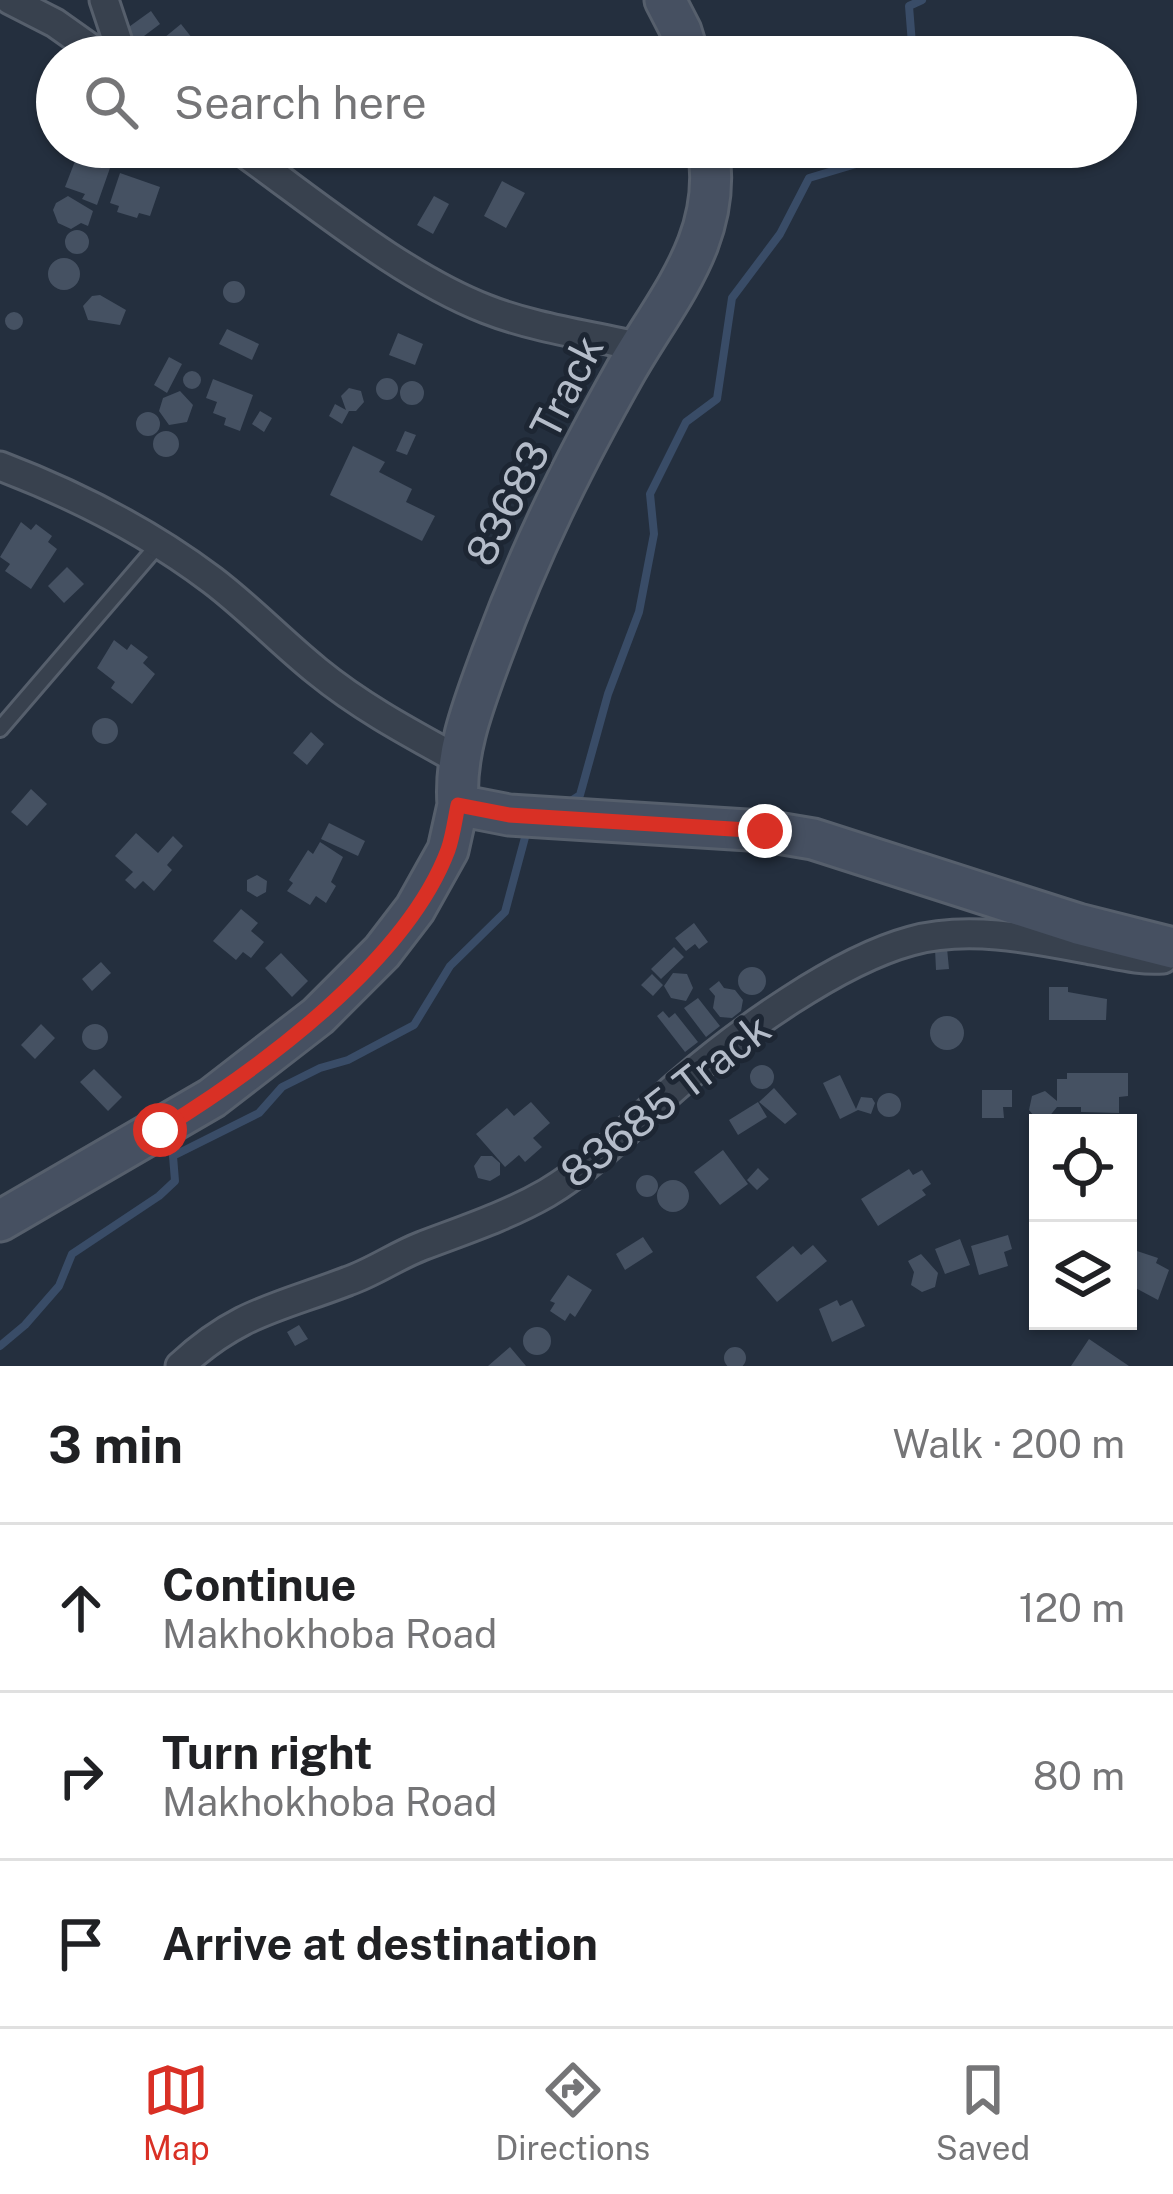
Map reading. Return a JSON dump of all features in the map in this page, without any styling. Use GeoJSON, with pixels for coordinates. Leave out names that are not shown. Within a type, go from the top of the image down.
{"type":"FeatureCollection","features":[{"type":"Feature","properties":{"kind":"street"},"geometry":{"type":"LineString","coordinates":[[10,0],[74,36]]}},
{"type":"Feature","properties":{"kind":"street"},"geometry":{"type":"LineString","coordinates":[[104,0],[116,36]]}},
{"type":"Feature","properties":{"kind":"street"},"geometry":{"type":"LineString","coordinates":[[665,0],[682,36]]}},
{"type":"Feature","properties":{"kind":"street"},"geometry":{"type":"LineString","coordinates":[[266,168],[452,293],[518,319],[639,347]]}},
{"type":"Feature","properties":{"kind":"street","name":"83683 Track"},"geometry":{"type":"LineString","coordinates":[[0,1221],[212,1098],[318,1016],[382,952],[415,909],[448,850],[458,805],[459,760],[471,710],[526,561],[567,476],[681,281],[705,229],[712,199],[710,168]]}},
{"type":"Feature","properties":{"kind":"street"},"geometry":{"type":"LineString","coordinates":[[0,466],[62,489],[159,544],[213,580],[316,670],[373,712],[459,760]]}},
{"type":"Feature","properties":{"kind":"street"},"geometry":{"type":"LineString","coordinates":[[458,805],[509,815],[765,831],[813,839],[1078,924],[1173,948]]}},
{"type":"Feature","properties":{"kind":"street","name":"83685 Track"},"geometry":{"type":"LineString","coordinates":[[180,1366],[218,1333],[257,1312],[370,1273],[416,1248],[489,1222],[549,1192],[606,1151],[729,1046],[794,1000],[885,949],[955,934],[1040,941],[1153,960],[1173,958]]}},
{"type":"Feature","properties":{"kind":"lane"},"geometry":{"type":"LineString","coordinates":[[0,728],[159,544]]}},
{"type":"Feature","properties":{"kind":"building"},"geometry":{"type":"Polygon","coordinates":[[[151,11],[160,24],[144,36],[131,36],[126,29],[151,11]]]}},
{"type":"Feature","properties":{"kind":"building"},"geometry":{"type":"Polygon","coordinates":[[[181,24],[190,36],[166,36],[181,24]]]}},
{"type":"Feature","properties":{"kind":"building"},"geometry":{"type":"Polygon","coordinates":[[[72,168],[110,168],[97,205],[82,199],[85,194],[65,187],[72,168]]]}},
{"type":"Feature","properties":{"kind":"building"},"geometry":{"type":"Polygon","coordinates":[[[120,173],[160,187],[150,216],[117,212],[119,206],[110,203],[120,173]]]}},
{"type":"Feature","properties":{"kind":"building"},"geometry":{"type":"Polygon","coordinates":[[[502,181],[525,193],[506,228],[484,216],[502,181]]]}},
{"type":"Feature","properties":{"kind":"building"},"geometry":{"type":"Polygon","coordinates":[[[68,196],[93,211],[88,226],[81,223],[71,229],[58,223],[53,210],[68,196]]]}},
{"type":"Feature","properties":{"kind":"building"},"geometry":{"type":"Polygon","coordinates":[[[434,196],[449,204],[433,234],[417,225],[434,196]]]}},
{"type":"Feature","properties":{"kind":"building"},"geometry":{"type":"Polygon","coordinates":[[[77,230],[86,233],[86,251],[77,254],[68,251],[65,242],[68,233],[77,230]]]}},
{"type":"Feature","properties":{"kind":"building"},"geometry":{"type":"Polygon","coordinates":[[[64,258],[75,263],[80,274],[75,285],[64,290],[53,285],[48,274],[53,263],[64,258]]]}},
{"type":"Feature","properties":{"kind":"building"},"geometry":{"type":"Polygon","coordinates":[[[234,281],[245,292],[234,303],[223,292],[234,281]]]}},
{"type":"Feature","properties":{"kind":"building"},"geometry":{"type":"Polygon","coordinates":[[[100,295],[126,310],[120,325],[88,320],[83,306],[100,295]]]}},
{"type":"Feature","properties":{"kind":"building"},"geometry":{"type":"Polygon","coordinates":[[[14,312],[23,321],[14,330],[5,321],[14,312]]]}},
{"type":"Feature","properties":{"kind":"building"},"geometry":{"type":"Polygon","coordinates":[[[227,329],[259,344],[252,360],[219,344],[227,329]]]}},
{"type":"Feature","properties":{"kind":"building"},"geometry":{"type":"Polygon","coordinates":[[[398,333],[423,344],[415,365],[389,355],[398,333]]]}},
{"type":"Feature","properties":{"kind":"building"},"geometry":{"type":"Polygon","coordinates":[[[169,357],[182,364],[167,393],[154,385],[169,357]]]}},
{"type":"Feature","properties":{"kind":"building"},"geometry":{"type":"Polygon","coordinates":[[[192,371],[201,380],[192,389],[183,380],[192,371]]]}},
{"type":"Feature","properties":{"kind":"building"},"geometry":{"type":"Polygon","coordinates":[[[387,378],[398,389],[387,400],[376,389],[387,378]]]}},
{"type":"Feature","properties":{"kind":"building"},"geometry":{"type":"Polygon","coordinates":[[[213,379],[253,395],[240,431],[224,425],[226,418],[213,413],[217,402],[206,398],[213,379]]]}},
{"type":"Feature","properties":{"kind":"building"},"geometry":{"type":"Polygon","coordinates":[[[412,381],[424,393],[412,405],[400,393],[412,381]]]}},
{"type":"Feature","properties":{"kind":"building"},"geometry":{"type":"Polygon","coordinates":[[[349,388],[361,391],[364,402],[356,411],[349,411],[342,424],[329,416],[335,404],[346,410],[341,396],[349,388]]]}},
{"type":"Feature","properties":{"kind":"building"},"geometry":{"type":"Polygon","coordinates":[[[180,391],[193,405],[187,422],[169,425],[159,411],[163,398],[180,391]]]}},
{"type":"Feature","properties":{"kind":"building"},"geometry":{"type":"Polygon","coordinates":[[[260,411],[272,418],[264,432],[252,424],[260,411]]]}},
{"type":"Feature","properties":{"kind":"building"},"geometry":{"type":"Polygon","coordinates":[[[148,412],[160,424],[148,436],[136,424],[148,412]]]}},
{"type":"Feature","properties":{"kind":"building"},"geometry":{"type":"Polygon","coordinates":[[[166,431],[176,434],[176,454],[166,457],[156,454],[153,444],[156,434],[166,431]]]}},
{"type":"Feature","properties":{"kind":"building"},"geometry":{"type":"Polygon","coordinates":[[[405,431],[416,435],[407,455],[396,451],[405,431]]]}},
{"type":"Feature","properties":{"kind":"building"},"geometry":{"type":"Polygon","coordinates":[[[353,446],[385,462],[379,472],[412,489],[406,502],[435,516],[422,541],[330,495],[353,446]]]}},
{"type":"Feature","properties":{"kind":"building"},"geometry":{"type":"Polygon","coordinates":[[[21,522],[31,530],[36,524],[52,536],[48,542],[57,549],[31,589],[5,571],[10,564],[0,557],[21,522]]]}},
{"type":"Feature","properties":{"kind":"building"},"geometry":{"type":"Polygon","coordinates":[[[67,567],[84,584],[64,603],[48,586],[67,567]]]}},
{"type":"Feature","properties":{"kind":"building"},"geometry":{"type":"Polygon","coordinates":[[[114,640],[127,650],[131,644],[148,657],[143,663],[155,674],[132,704],[111,688],[115,682],[97,668],[114,640]]]}},
{"type":"Feature","properties":{"kind":"building"},"geometry":{"type":"Polygon","coordinates":[[[105,718],[118,731],[105,744],[92,731],[105,718]]]}},
{"type":"Feature","properties":{"kind":"building"},"geometry":{"type":"Polygon","coordinates":[[[311,732],[324,744],[307,765],[293,753],[311,732]]]}},
{"type":"Feature","properties":{"kind":"building"},"geometry":{"type":"Polygon","coordinates":[[[31,789],[47,804],[27,826],[11,812],[31,789]]]}},
{"type":"Feature","properties":{"kind":"building"},"geometry":{"type":"Polygon","coordinates":[[[329,823],[365,841],[358,856],[321,839],[329,823]]]}},
{"type":"Feature","properties":{"kind":"building"},"geometry":{"type":"Polygon","coordinates":[[[136,833],[158,853],[173,836],[183,846],[167,865],[172,870],[154,891],[143,881],[135,889],[125,880],[133,872],[115,856],[136,833]]]}},
{"type":"Feature","properties":{"kind":"building"},"geometry":{"type":"Polygon","coordinates":[[[320,842],[343,857],[326,903],[316,896],[310,905],[287,891],[308,850],[313,854],[320,842]]]}},
{"type":"Feature","properties":{"kind":"building"},"geometry":{"type":"Polygon","coordinates":[[[257,875],[267,881],[266,892],[257,897],[247,891],[247,880],[257,875]]]}},
{"type":"Feature","properties":{"kind":"building"},"geometry":{"type":"Polygon","coordinates":[[[241,909],[258,923],[251,931],[264,942],[251,958],[243,952],[236,960],[213,941],[241,909]]]}},
{"type":"Feature","properties":{"kind":"building"},"geometry":{"type":"Polygon","coordinates":[[[694,923],[708,942],[686,951],[675,938],[694,923]]]}},
{"type":"Feature","properties":{"kind":"building"},"geometry":{"type":"Polygon","coordinates":[[[674,947],[684,957],[661,979],[651,969],[674,947]]]}},
{"type":"Feature","properties":{"kind":"building"},"geometry":{"type":"Polygon","coordinates":[[[947,948],[949,969],[936,970],[935,949],[947,948]]]}},
{"type":"Feature","properties":{"kind":"building"},"geometry":{"type":"Polygon","coordinates":[[[281,953],[308,981],[292,997],[265,968],[281,953]]]}},
{"type":"Feature","properties":{"kind":"building"},"geometry":{"type":"Polygon","coordinates":[[[101,962],[111,973],[92,991],[82,979],[101,962]]]}},
{"type":"Feature","properties":{"kind":"building"},"geometry":{"type":"Polygon","coordinates":[[[752,967],[762,971],[766,981],[762,991],[752,995],[742,991],[738,981],[742,971],[752,967]]]}},
{"type":"Feature","properties":{"kind":"building"},"geometry":{"type":"Polygon","coordinates":[[[673,973],[687,974],[693,988],[686,1001],[671,998],[664,986],[673,973]]]}},
{"type":"Feature","properties":{"kind":"building"},"geometry":{"type":"Polygon","coordinates":[[[652,974],[663,985],[653,996],[641,985],[652,974]]]}},
{"type":"Feature","properties":{"kind":"building"},"geometry":{"type":"Polygon","coordinates":[[[719,981],[743,1000],[741,1011],[732,1018],[720,1017],[713,1008],[715,996],[709,989],[719,981]]]}},
{"type":"Feature","properties":{"kind":"building"},"geometry":{"type":"Polygon","coordinates":[[[1049,987],[1068,987],[1068,992],[1107,999],[1106,1020],[1049,1020],[1049,987]]]}},
{"type":"Feature","properties":{"kind":"building"},"geometry":{"type":"Polygon","coordinates":[[[698,998],[720,1026],[706,1037],[684,1008],[698,998]]]}},
{"type":"Feature","properties":{"kind":"building"},"geometry":{"type":"Polygon","coordinates":[[[663,1011],[669,1018],[675,1013],[698,1042],[685,1052],[657,1016],[663,1011]]]}},
{"type":"Feature","properties":{"kind":"building"},"geometry":{"type":"Polygon","coordinates":[[[947,1016],[959,1021],[964,1033],[959,1045],[947,1050],[935,1045],[930,1033],[935,1021],[947,1016]]]}},
{"type":"Feature","properties":{"kind":"building"},"geometry":{"type":"Polygon","coordinates":[[[41,1024],[55,1038],[35,1059],[21,1045],[41,1024]]]}},
{"type":"Feature","properties":{"kind":"building"},"geometry":{"type":"Polygon","coordinates":[[[95,1024],[108,1037],[95,1050],[82,1037],[95,1024]]]}},
{"type":"Feature","properties":{"kind":"building"},"geometry":{"type":"Polygon","coordinates":[[[762,1065],[771,1068],[771,1086],[762,1089],[753,1086],[750,1077],[753,1068],[762,1065]]]}},
{"type":"Feature","properties":{"kind":"building"},"geometry":{"type":"Polygon","coordinates":[[[94,1069],[122,1097],[108,1111],[80,1082],[94,1069]]]}},
{"type":"Feature","properties":{"kind":"building"},"geometry":{"type":"Polygon","coordinates":[[[1067,1073],[1128,1073],[1128,1096],[1119,1097],[1119,1113],[1057,1107],[1051,1114],[1032,1114],[1032,1096],[1045,1091],[1057,1101],[1057,1079],[1067,1079],[1067,1073]]]}},
{"type":"Feature","properties":{"kind":"building"},"geometry":{"type":"Polygon","coordinates":[[[840,1075],[856,1109],[861,1097],[872,1098],[871,1114],[858,1110],[840,1119],[823,1083],[840,1075]]]}},
{"type":"Feature","properties":{"kind":"building"},"geometry":{"type":"Polygon","coordinates":[[[774,1088],[797,1114],[785,1124],[759,1102],[774,1088]]]}},
{"type":"Feature","properties":{"kind":"building"},"geometry":{"type":"Polygon","coordinates":[[[982,1090],[1012,1090],[1012,1107],[1003,1107],[1004,1118],[982,1118],[982,1090]]]}},
{"type":"Feature","properties":{"kind":"building"},"geometry":{"type":"Polygon","coordinates":[[[889,1093],[898,1096],[898,1114],[889,1117],[880,1114],[877,1105],[880,1096],[889,1093]]]}},
{"type":"Feature","properties":{"kind":"building"},"geometry":{"type":"Polygon","coordinates":[[[531,1102],[550,1123],[533,1138],[542,1147],[525,1162],[519,1155],[505,1167],[476,1134],[507,1108],[514,1116],[531,1102]]]}},
{"type":"Feature","properties":{"kind":"building"},"geometry":{"type":"Polygon","coordinates":[[[758,1102],[767,1117],[738,1135],[729,1120],[758,1102]]]}},
{"type":"Feature","properties":{"kind":"building"},"geometry":{"type":"Polygon","coordinates":[[[723,1150],[748,1184],[720,1205],[694,1172],[723,1150]]]}},
{"type":"Feature","properties":{"kind":"building"},"geometry":{"type":"Polygon","coordinates":[[[481,1156],[492,1156],[500,1163],[500,1175],[490,1181],[478,1178],[474,1166],[481,1156]]]}},
{"type":"Feature","properties":{"kind":"building"},"geometry":{"type":"Polygon","coordinates":[[[758,1168],[769,1179],[757,1190],[747,1180],[758,1168]]]}},
{"type":"Feature","properties":{"kind":"building"},"geometry":{"type":"Polygon","coordinates":[[[909,1169],[913,1175],[922,1170],[931,1184],[922,1190],[926,1195],[878,1226],[861,1199],[909,1169]]]}},
{"type":"Feature","properties":{"kind":"building"},"geometry":{"type":"Polygon","coordinates":[[[647,1175],[658,1186],[647,1197],[636,1186],[647,1175]]]}},
{"type":"Feature","properties":{"kind":"building"},"geometry":{"type":"Polygon","coordinates":[[[673,1180],[684,1185],[689,1196],[684,1207],[673,1212],[662,1207],[657,1196],[662,1185],[673,1180]]]}},
{"type":"Feature","properties":{"kind":"building"},"geometry":{"type":"Polygon","coordinates":[[[1008,1235],[1012,1249],[1004,1252],[1008,1266],[979,1275],[971,1246],[1008,1235]]]}},
{"type":"Feature","properties":{"kind":"building"},"geometry":{"type":"Polygon","coordinates":[[[643,1237],[653,1252],[625,1270],[616,1254],[643,1237]]]}},
{"type":"Feature","properties":{"kind":"building"},"geometry":{"type":"Polygon","coordinates":[[[960,1239],[970,1265],[945,1274],[935,1249],[960,1239]]]}},
{"type":"Feature","properties":{"kind":"building"},"geometry":{"type":"Polygon","coordinates":[[[813,1245],[827,1261],[777,1302],[756,1277],[793,1246],[801,1255],[813,1245]]]}},
{"type":"Feature","properties":{"kind":"building"},"geometry":{"type":"Polygon","coordinates":[[[1137,1251],[1158,1258],[1156,1263],[1169,1270],[1158,1300],[1137,1289],[1137,1251]]]}},
{"type":"Feature","properties":{"kind":"building"},"geometry":{"type":"Polygon","coordinates":[[[921,1254],[938,1273],[935,1287],[922,1292],[911,1285],[914,1272],[908,1261],[921,1254]]]}},
{"type":"Feature","properties":{"kind":"building"},"geometry":{"type":"Polygon","coordinates":[[[568,1275],[592,1290],[575,1317],[570,1313],[565,1321],[550,1311],[555,1303],[550,1301],[568,1275]]]}},
{"type":"Feature","properties":{"kind":"building"},"geometry":{"type":"Polygon","coordinates":[[[837,1300],[840,1306],[852,1300],[865,1326],[832,1342],[819,1309],[837,1300]]]}},
{"type":"Feature","properties":{"kind":"building"},"geometry":{"type":"Polygon","coordinates":[[[299,1325],[308,1339],[295,1346],[287,1332],[299,1325]]]}},
{"type":"Feature","properties":{"kind":"building"},"geometry":{"type":"Polygon","coordinates":[[[537,1327],[547,1331],[551,1341],[547,1351],[537,1355],[527,1351],[523,1341],[527,1331],[537,1327]]]}},
{"type":"Feature","properties":{"kind":"building"},"geometry":{"type":"Polygon","coordinates":[[[1089,1339],[1129,1366],[1071,1366],[1089,1339]]]}},
{"type":"Feature","properties":{"kind":"building"},"geometry":{"type":"Polygon","coordinates":[[[510,1347],[526,1366],[488,1366],[510,1347]]]}},
{"type":"Feature","properties":{"kind":"building"},"geometry":{"type":"Polygon","coordinates":[[[727,1350],[743,1350],[743,1366],[727,1366],[727,1350]]]}},
{"type":"Feature","properties":{"kind":"waterway"},"geometry":{"type":"LineString","coordinates":[[911,36],[909,6],[922,0]]}},
{"type":"Feature","properties":{"kind":"waterway"},"geometry":{"type":"LineString","coordinates":[[569,802],[580,795],[608,694],[639,612],[654,534],[650,494],[686,422],[717,399],[732,298],[780,234],[809,178],[843,168]]}},
{"type":"Feature","properties":{"kind":"waterway"},"geometry":{"type":"LineString","coordinates":[[0,1346],[59,1286],[72,1254],[175,1181],[173,1156],[259,1113],[282,1087],[348,1060],[414,1025],[450,966],[505,912],[527,830]]}},
{"type":"Feature","properties":{"kind":"route"},"geometry":{"type":"LineString","coordinates":[[160,1130],[266,1059],[318,1016],[382,952],[415,909],[448,850],[458,805],[509,815],[765,831]]}}]}
